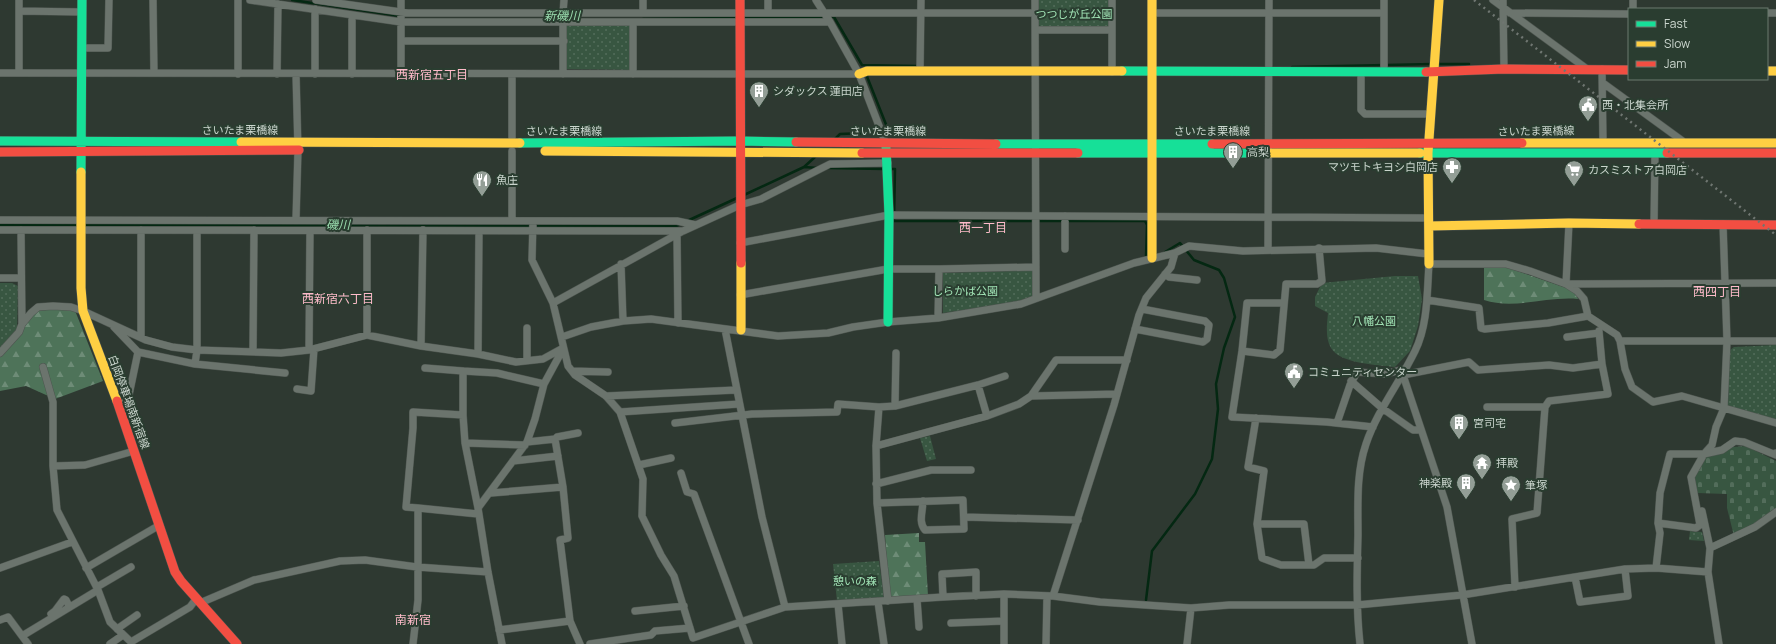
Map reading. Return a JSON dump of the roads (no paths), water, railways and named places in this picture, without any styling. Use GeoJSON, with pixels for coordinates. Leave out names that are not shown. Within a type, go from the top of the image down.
{"type":"FeatureCollection","features":[{"type":"Feature","properties":{"kind":"main road","name":"白岡停車場南新宿線"},"geometry":{"type":"LineString","coordinates":[[82,0],[81,288],[83,311],[121,410],[158,526],[175,572],[198,601],[237,644]]}},
{"type":"Feature","properties":{"kind":"main road"},"geometry":{"type":"LineString","coordinates":[[740,0],[741,330]]}},
{"type":"Feature","properties":{"kind":"main road"},"geometry":{"type":"LineString","coordinates":[[1152,0],[1152,256]]}},
{"type":"Feature","properties":{"kind":"main road"},"geometry":{"type":"LineString","coordinates":[[1429,264],[1430,114],[1439,0]]}},
{"type":"Feature","properties":{"kind":"main road"},"geometry":{"type":"LineString","coordinates":[[860,74],[867,71],[1433,72],[1587,69],[1628,70]]}},
{"type":"Feature","properties":{"kind":"main road","name":"さいたま栗橋線"},"geometry":{"type":"LineString","coordinates":[[0,141],[81,141],[298,146],[512,147],[740,153],[1036,143],[1152,143],[1268,148],[1429,148],[1776,153]]}},
{"type":"Feature","properties":{"kind":"main road","name":"さいたま栗橋線"},"geometry":{"type":"LineString","coordinates":[[512,147],[740,141],[1036,153],[1152,153],[1268,148]]}},
{"type":"Feature","properties":{"kind":"main road","name":"さいたま栗橋線"},"geometry":{"type":"LineString","coordinates":[[1429,148],[1602,142],[1776,143]]}},
{"type":"Feature","properties":{"kind":"main road","name":"さいたま栗橋線"},"geometry":{"type":"LineString","coordinates":[[0,152],[81,152],[298,146]]}},
{"type":"Feature","properties":{"kind":"main road"},"geometry":{"type":"LineString","coordinates":[[886,148],[888,163],[889,215],[888,322]]}},
{"type":"Feature","properties":{"kind":"main road"},"geometry":{"type":"LineString","coordinates":[[1429,222],[1776,225]]}},
{"type":"Feature","properties":{"kind":"street"},"geometry":{"type":"LineString","coordinates":[[19,0],[19,73]]}},
{"type":"Feature","properties":{"kind":"street"},"geometry":{"type":"LineString","coordinates":[[82,48],[108,48],[109,0]]}},
{"type":"Feature","properties":{"kind":"street"},"geometry":{"type":"LineString","coordinates":[[153,0],[154,73]]}},
{"type":"Feature","properties":{"kind":"street"},"geometry":{"type":"LineString","coordinates":[[238,0],[238,74]]}},
{"type":"Feature","properties":{"kind":"street"},"geometry":{"type":"LineString","coordinates":[[250,0],[401,22],[633,23],[740,18],[768,14],[920,12],[1035,13]]}},
{"type":"Feature","properties":{"kind":"street"},"geometry":{"type":"LineString","coordinates":[[316,0],[401,12],[643,13],[830,22]]}},
{"type":"Feature","properties":{"kind":"street"},"geometry":{"type":"LineString","coordinates":[[401,0],[401,74]]}},
{"type":"Feature","properties":{"kind":"street"},"geometry":{"type":"LineString","coordinates":[[563,13],[564,0]]}},
{"type":"Feature","properties":{"kind":"street"},"geometry":{"type":"LineString","coordinates":[[643,0],[643,13]]}},
{"type":"Feature","properties":{"kind":"street"},"geometry":{"type":"LineString","coordinates":[[768,0],[768,14]]}},
{"type":"Feature","properties":{"kind":"street"},"geometry":{"type":"LineString","coordinates":[[816,0],[860,74],[886,148]]}},
{"type":"Feature","properties":{"kind":"street"},"geometry":{"type":"LineString","coordinates":[[920,0],[920,71]]}},
{"type":"Feature","properties":{"kind":"street"},"geometry":{"type":"LineString","coordinates":[[1035,0],[1036,298]]}},
{"type":"Feature","properties":{"kind":"street"},"geometry":{"type":"LineString","coordinates":[[1112,0],[1112,72]]}},
{"type":"Feature","properties":{"kind":"street"},"geometry":{"type":"LineString","coordinates":[[1268,250],[1269,0]]}},
{"type":"Feature","properties":{"kind":"street"},"geometry":{"type":"LineString","coordinates":[[1384,0],[1384,72]]}},
{"type":"Feature","properties":{"kind":"street"},"geometry":{"type":"LineString","coordinates":[[1493,0],[1587,69]]}},
{"type":"Feature","properties":{"kind":"street"},"geometry":{"type":"LineString","coordinates":[[1503,0],[1504,70]]}},
{"type":"Feature","properties":{"kind":"street"},"geometry":{"type":"LineString","coordinates":[[277,74],[278,4]]}},
{"type":"Feature","properties":{"kind":"street"},"geometry":{"type":"LineString","coordinates":[[315,10],[315,74]]}},
{"type":"Feature","properties":{"kind":"street"},"geometry":{"type":"LineString","coordinates":[[19,11],[82,12]]}},
{"type":"Feature","properties":{"kind":"street"},"geometry":{"type":"LineString","coordinates":[[1152,13],[1384,13]]}},
{"type":"Feature","properties":{"kind":"street"},"geometry":{"type":"LineString","coordinates":[[1510,13],[1628,14]]}},
{"type":"Feature","properties":{"kind":"street"},"geometry":{"type":"LineString","coordinates":[[352,15],[352,74]]}},
{"type":"Feature","properties":{"kind":"street"},"geometry":{"type":"LineString","coordinates":[[563,22],[563,74]]}},
{"type":"Feature","properties":{"kind":"street"},"geometry":{"type":"LineString","coordinates":[[633,23],[633,74]]}},
{"type":"Feature","properties":{"kind":"street"},"geometry":{"type":"LineString","coordinates":[[1036,30],[1112,30]]}},
{"type":"Feature","properties":{"kind":"street"},"geometry":{"type":"LineString","coordinates":[[401,41],[564,41]]}},
{"type":"Feature","properties":{"kind":"street"},"geometry":{"type":"LineString","coordinates":[[1602,69],[1602,142]]}},
{"type":"Feature","properties":{"kind":"street"},"geometry":{"type":"LineString","coordinates":[[1361,72],[1361,110],[1365,114],[1430,114]]}},
{"type":"Feature","properties":{"kind":"street"},"geometry":{"type":"LineString","coordinates":[[0,73],[860,74]]}},
{"type":"Feature","properties":{"kind":"street"},"geometry":{"type":"LineString","coordinates":[[296,74],[298,146],[296,219]]}},
{"type":"Feature","properties":{"kind":"street"},"geometry":{"type":"LineString","coordinates":[[512,74],[512,220]]}},
{"type":"Feature","properties":{"kind":"street"},"geometry":{"type":"LineString","coordinates":[[1602,83],[1684,142]]}},
{"type":"Feature","properties":{"kind":"street"},"geometry":{"type":"LineString","coordinates":[[1654,224],[1655,152]]}},
{"type":"Feature","properties":{"kind":"street"},"geometry":{"type":"LineString","coordinates":[[553,303],[621,264],[696,225],[740,205],[762,199],[830,164],[888,163]]}},
{"type":"Feature","properties":{"kind":"street"},"geometry":{"type":"LineString","coordinates":[[740,243],[889,215],[1269,217],[1429,222]]}},
{"type":"Feature","properties":{"kind":"street"},"geometry":{"type":"LineString","coordinates":[[1065,216],[1065,249]]}},
{"type":"Feature","properties":{"kind":"street"},"geometry":{"type":"LineString","coordinates":[[0,220],[677,220],[696,225]]}},
{"type":"Feature","properties":{"kind":"street"},"geometry":{"type":"LineString","coordinates":[[533,221],[532,260],[553,303],[568,366],[575,376],[606,396],[620,412],[643,479],[642,516],[661,555],[674,576],[695,641],[740,622],[785,607],[1004,594],[1050,596],[1100,602],[1191,608],[1229,605],[1357,605],[1462,595],[1625,568],[1656,568],[1708,572]]}},
{"type":"Feature","properties":{"kind":"street"},"geometry":{"type":"LineString","coordinates":[[1566,284],[1569,223]]}},
{"type":"Feature","properties":{"kind":"street"},"geometry":{"type":"LineString","coordinates":[[1658,523],[1696,528],[1700,525],[1691,476],[1704,454],[1712,445],[1716,427],[1724,408],[1727,341],[1723,224]]}},
{"type":"Feature","properties":{"kind":"street"},"geometry":{"type":"LineString","coordinates":[[0,230],[422,230],[680,234]]}},
{"type":"Feature","properties":{"kind":"street"},"geometry":{"type":"LineString","coordinates":[[0,353],[19,332],[22,324],[21,230]]}},
{"type":"Feature","properties":{"kind":"street"},"geometry":{"type":"LineString","coordinates":[[141,230],[141,336]]}},
{"type":"Feature","properties":{"kind":"street"},"geometry":{"type":"LineString","coordinates":[[253,351],[254,230]]}},
{"type":"Feature","properties":{"kind":"street"},"geometry":{"type":"LineString","coordinates":[[367,230],[367,335]]}},
{"type":"Feature","properties":{"kind":"street"},"geometry":{"type":"LineString","coordinates":[[421,346],[422,230]]}},
{"type":"Feature","properties":{"kind":"street"},"geometry":{"type":"LineString","coordinates":[[195,364],[197,350],[198,231]]}},
{"type":"Feature","properties":{"kind":"street"},"geometry":{"type":"LineString","coordinates":[[297,389],[311,390],[310,231]]}},
{"type":"Feature","properties":{"kind":"street"},"geometry":{"type":"LineString","coordinates":[[478,354],[479,231]]}},
{"type":"Feature","properties":{"kind":"street"},"geometry":{"type":"LineString","coordinates":[[678,323],[680,234]]}},
{"type":"Feature","properties":{"kind":"street"},"geometry":{"type":"LineString","coordinates":[[562,337],[591,327],[623,321],[651,319],[778,336],[821,334],[888,322],[938,318],[1021,304],[1152,256],[1174,253],[1188,246],[1243,251],[1319,248],[1376,248],[1428,254]]}},
{"type":"Feature","properties":{"kind":"street"},"geometry":{"type":"LineString","coordinates":[[1242,351],[1274,355],[1280,350],[1286,284],[1317,284],[1322,281],[1319,248]]}},
{"type":"Feature","properties":{"kind":"street"},"geometry":{"type":"LineString","coordinates":[[1046,644],[1050,596],[1078,520],[1117,394],[1135,329],[1146,298],[1171,267],[1174,253]]}},
{"type":"Feature","properties":{"kind":"street"},"geometry":{"type":"LineString","coordinates":[[621,264],[623,321]]}},
{"type":"Feature","properties":{"kind":"street"},"geometry":{"type":"LineString","coordinates":[[1360,644],[1357,605],[1358,501],[1360,474],[1366,445],[1373,427],[1382,408],[1416,350],[1424,323],[1429,264],[1506,264],[1566,284],[1577,291],[1584,299],[1588,316]]}},
{"type":"Feature","properties":{"kind":"street"},"geometry":{"type":"LineString","coordinates":[[740,295],[888,269],[1036,268]]}},
{"type":"Feature","properties":{"kind":"street"},"geometry":{"type":"LineString","coordinates":[[938,318],[939,269]]}},
{"type":"Feature","properties":{"kind":"street"},"geometry":{"type":"LineString","coordinates":[[1165,274],[1169,277],[1197,280]]}},
{"type":"Feature","properties":{"kind":"street"},"geometry":{"type":"LineString","coordinates":[[0,278],[21,278]]}},
{"type":"Feature","properties":{"kind":"street"},"geometry":{"type":"LineString","coordinates":[[1566,284],[1725,282],[1776,283]]}},
{"type":"Feature","properties":{"kind":"street"},"geometry":{"type":"LineString","coordinates":[[1426,300],[1480,308],[1481,328],[1485,330],[1548,323],[1588,316],[1617,335],[1620,340],[1625,369],[1632,387],[1653,402],[1682,396],[1776,423]]}},
{"type":"Feature","properties":{"kind":"street"},"geometry":{"type":"LineString","coordinates":[[1284,302],[1248,303],[1232,417],[1337,423],[1373,427]]}},
{"type":"Feature","properties":{"kind":"street"},"geometry":{"type":"LineString","coordinates":[[22,324],[38,307],[53,306],[71,307],[83,311],[112,325],[141,336],[146,340],[172,347],[197,350],[281,353],[311,349],[367,335],[516,362],[543,359],[563,348]]}},
{"type":"Feature","properties":{"kind":"street"},"geometry":{"type":"LineString","coordinates":[[1135,329],[1203,342],[1207,339],[1209,325],[1205,320],[1142,309]]}},
{"type":"Feature","properties":{"kind":"street"},"geometry":{"type":"LineString","coordinates":[[112,325],[138,352],[195,364],[285,373]]}},
{"type":"Feature","properties":{"kind":"street"},"geometry":{"type":"LineString","coordinates":[[527,328],[527,360]]}},
{"type":"Feature","properties":{"kind":"street"},"geometry":{"type":"LineString","coordinates":[[725,329],[762,518],[785,607]]}},
{"type":"Feature","properties":{"kind":"street"},"geometry":{"type":"LineString","coordinates":[[1515,587],[1512,519],[1537,513],[1545,407],[1549,401],[1608,394],[1602,364],[1599,332],[1567,337]]}},
{"type":"Feature","properties":{"kind":"street"},"geometry":{"type":"LineString","coordinates":[[1620,340],[1776,341]]}},
{"type":"Feature","properties":{"kind":"street"},"geometry":{"type":"LineString","coordinates":[[478,511],[526,443],[535,419],[544,384],[563,348]]}},
{"type":"Feature","properties":{"kind":"street"},"geometry":{"type":"LineString","coordinates":[[121,410],[129,395],[138,352]]}},
{"type":"Feature","properties":{"kind":"street"},"geometry":{"type":"LineString","coordinates":[[895,406],[896,353]]}},
{"type":"Feature","properties":{"kind":"street"},"geometry":{"type":"LineString","coordinates":[[876,446],[987,416],[1019,404],[1031,396],[1056,360],[1127,360]]}},
{"type":"Feature","properties":{"kind":"street"},"geometry":{"type":"LineString","coordinates":[[1337,423],[1351,381],[1356,372],[1384,374],[1469,362],[1478,370],[1549,365],[1573,368],[1602,364]]}},
{"type":"Feature","properties":{"kind":"street"},"geometry":{"type":"LineString","coordinates":[[43,367],[53,402],[53,466],[57,510],[97,589],[110,622],[131,643],[198,601],[254,580],[340,560],[365,560],[417,567],[488,572]]}},
{"type":"Feature","properties":{"kind":"street"},"geometry":{"type":"LineString","coordinates":[[425,368],[497,373],[544,384]]}},
{"type":"Feature","properties":{"kind":"street"},"geometry":{"type":"LineString","coordinates":[[463,370],[462,415],[465,443],[502,644]]}},
{"type":"Feature","properties":{"kind":"street"},"geometry":{"type":"LineString","coordinates":[[572,371],[608,372]]}},
{"type":"Feature","properties":{"kind":"street"},"geometry":{"type":"LineString","coordinates":[[1404,372],[1421,430],[1447,506],[1472,644]]}},
{"type":"Feature","properties":{"kind":"street"},"geometry":{"type":"LineString","coordinates":[[675,423],[752,414],[837,412],[838,404],[879,407],[895,406],[978,385],[1005,376]]}},
{"type":"Feature","properties":{"kind":"street"},"geometry":{"type":"LineString","coordinates":[[1351,381],[1382,408],[1413,430],[1421,430]]}},
{"type":"Feature","properties":{"kind":"street"},"geometry":{"type":"LineString","coordinates":[[978,385],[987,416]]}},
{"type":"Feature","properties":{"kind":"street"},"geometry":{"type":"LineString","coordinates":[[606,396],[736,390]]}},
{"type":"Feature","properties":{"kind":"street"},"geometry":{"type":"LineString","coordinates":[[1031,396],[1117,394]]}},
{"type":"Feature","properties":{"kind":"street"},"geometry":{"type":"LineString","coordinates":[[620,412],[739,404]]}},
{"type":"Feature","properties":{"kind":"street"},"geometry":{"type":"LineString","coordinates":[[879,407],[876,446],[876,484],[888,601]]}},
{"type":"Feature","properties":{"kind":"street"},"geometry":{"type":"LineString","coordinates":[[1487,407],[1545,407]]}},
{"type":"Feature","properties":{"kind":"street"},"geometry":{"type":"LineString","coordinates":[[462,415],[413,412],[406,507],[478,511]]}},
{"type":"Feature","properties":{"kind":"street"},"geometry":{"type":"LineString","coordinates":[[1256,418],[1248,467],[1264,471],[1257,524],[1262,558],[1281,564],[1309,565],[1314,565],[1324,558],[1358,558]]}},
{"type":"Feature","properties":{"kind":"street"},"geometry":{"type":"LineString","coordinates":[[465,443],[526,443],[555,439],[557,437],[578,433]]}},
{"type":"Feature","properties":{"kind":"street"},"geometry":{"type":"LineString","coordinates":[[555,439],[563,486],[568,538],[560,540],[570,620],[580,644]]}},
{"type":"Feature","properties":{"kind":"street"},"geometry":{"type":"LineString","coordinates":[[1656,568],[1660,533],[1658,523],[1660,493],[1670,454],[1704,454],[1722,450],[1735,441],[1744,442],[1776,455],[1776,453]]}},
{"type":"Feature","properties":{"kind":"street"},"geometry":{"type":"LineString","coordinates":[[53,466],[85,465],[134,451]]}},
{"type":"Feature","properties":{"kind":"street"},"geometry":{"type":"LineString","coordinates":[[514,462],[558,456]]}},
{"type":"Feature","properties":{"kind":"street"},"geometry":{"type":"LineString","coordinates":[[639,465],[671,458]]}},
{"type":"Feature","properties":{"kind":"street"},"geometry":{"type":"LineString","coordinates":[[876,484],[931,470],[970,470]]}},
{"type":"Feature","properties":{"kind":"street"},"geometry":{"type":"LineString","coordinates":[[681,473],[687,492],[694,494],[749,644]]}},
{"type":"Feature","properties":{"kind":"street"},"geometry":{"type":"LineString","coordinates":[[491,493],[563,486]]}},
{"type":"Feature","properties":{"kind":"street"},"geometry":{"type":"LineString","coordinates":[[1698,493],[1710,548],[1708,572],[1719,644]]}},
{"type":"Feature","properties":{"kind":"street"},"geometry":{"type":"LineString","coordinates":[[877,504],[923,501],[963,500],[964,529],[925,530],[922,526],[921,518],[923,512],[923,501]]}},
{"type":"Feature","properties":{"kind":"street"},"geometry":{"type":"LineString","coordinates":[[413,644],[418,600],[418,508]]}},
{"type":"Feature","properties":{"kind":"street"},"geometry":{"type":"LineString","coordinates":[[1710,548],[1749,530],[1776,512]]}},
{"type":"Feature","properties":{"kind":"street"},"geometry":{"type":"LineString","coordinates":[[964,517],[1078,520]]}},
{"type":"Feature","properties":{"kind":"street"},"geometry":{"type":"LineString","coordinates":[[1257,524],[1304,524],[1309,565]]}},
{"type":"Feature","properties":{"kind":"street"},"geometry":{"type":"LineString","coordinates":[[86,568],[158,526]]}},
{"type":"Feature","properties":{"kind":"street"},"geometry":{"type":"LineString","coordinates":[[0,568],[72,542]]}},
{"type":"Feature","properties":{"kind":"street"},"geometry":{"type":"LineString","coordinates":[[21,634],[131,567]]}},
{"type":"Feature","properties":{"kind":"street"},"geometry":{"type":"LineString","coordinates":[[1575,577],[1580,602],[1628,596],[1625,568]]}},
{"type":"Feature","properties":{"kind":"street"},"geometry":{"type":"LineString","coordinates":[[943,597],[942,574],[976,572],[976,596]]}},
{"type":"Feature","properties":{"kind":"street"},"geometry":{"type":"LineString","coordinates":[[1004,594],[1004,644]]}},
{"type":"Feature","properties":{"kind":"street"},"geometry":{"type":"LineString","coordinates":[[917,599],[919,627]]}},
{"type":"Feature","properties":{"kind":"street"},"geometry":{"type":"LineString","coordinates":[[878,602],[884,644]]}},
{"type":"Feature","properties":{"kind":"street"},"geometry":{"type":"LineString","coordinates":[[838,604],[842,644]]}},
{"type":"Feature","properties":{"kind":"street"},"geometry":{"type":"LineString","coordinates":[[635,611],[684,606]]}},
{"type":"Feature","properties":{"kind":"street"},"geometry":{"type":"LineString","coordinates":[[1186,644],[1191,608]]}},
{"type":"Feature","properties":{"kind":"street"},"geometry":{"type":"LineString","coordinates":[[117,629],[137,615]]}},
{"type":"Feature","properties":{"kind":"street"},"geometry":{"type":"LineString","coordinates":[[0,620],[8,617],[28,644]]}},
{"type":"Feature","properties":{"kind":"street"},"geometry":{"type":"LineString","coordinates":[[499,630],[570,620]]}},
{"type":"Feature","properties":{"kind":"street"},"geometry":{"type":"LineString","coordinates":[[952,623],[1004,621]]}},
{"type":"Feature","properties":{"kind":"street"},"geometry":{"type":"LineString","coordinates":[[590,644],[651,634],[655,631],[690,628]]}},
{"type":"Feature","properties":{"kind":"street"},"geometry":{"type":"LineString","coordinates":[[110,644],[123,635]]}},
{"type":"Feature","properties":{"kind":"waterway","name":"新磯川"},"geometry":{"type":"LineString","coordinates":[[292,0],[400,16]]}},
{"type":"Feature","properties":{"kind":"waterway","name":"新磯川"},"geometry":{"type":"LineString","coordinates":[[643,16],[738,17]]}},
{"type":"Feature","properties":{"kind":"waterway","name":"新磯川"},"geometry":{"type":"LineString","coordinates":[[743,17],[824,17]]}},
{"type":"Feature","properties":{"kind":"waterway"},"geometry":{"type":"LineString","coordinates":[[829,17],[834,17],[862,65],[917,66]]}},
{"type":"Feature","properties":{"kind":"waterway"},"geometry":{"type":"LineString","coordinates":[[1292,67],[1433,64]]}},
{"type":"Feature","properties":{"kind":"waterway"},"geometry":{"type":"LineString","coordinates":[[1438,64],[1469,64]]}},
{"type":"Feature","properties":{"kind":"waterway"},"geometry":{"type":"LineString","coordinates":[[835,139],[840,134],[889,132],[866,74]]}},
{"type":"Feature","properties":{"kind":"waterway"},"geometry":{"type":"LineString","coordinates":[[744,195],[804,167],[815,157]]}},
{"type":"Feature","properties":{"kind":"waterway"},"geometry":{"type":"LineString","coordinates":[[804,167],[818,168]]}},
{"type":"Feature","properties":{"kind":"waterway"},"geometry":{"type":"LineString","coordinates":[[827,168],[884,169]]}},
{"type":"Feature","properties":{"kind":"waterway"},"geometry":{"type":"LineString","coordinates":[[889,169],[895,169],[894,221],[1145,221],[1147,225],[1146,257],[1149,256]]}},
{"type":"Feature","properties":{"kind":"waterway"},"geometry":{"type":"LineString","coordinates":[[687,221],[737,198]]}},
{"type":"Feature","properties":{"kind":"waterway","name":"磯川"},"geometry":{"type":"LineString","coordinates":[[84,225],[676,226],[681,224]]}},
{"type":"Feature","properties":{"kind":"waterway","name":"磯川"},"geometry":{"type":"LineString","coordinates":[[0,225],[79,225]]}},
{"type":"Feature","properties":{"kind":"waterway"},"geometry":{"type":"LineString","coordinates":[[1146,600],[1152,551],[1195,494],[1212,459],[1218,409],[1216,384],[1224,348],[1235,317],[1224,278],[1219,270],[1194,260],[1180,243],[1165,252]]}},
{"type":"Feature","properties":{"kind":"railway"},"geometry":{"type":"LineString","coordinates":[[1474,0],[1776,235]]}},
{"type":"Feature","properties":{"kind":"place","name":"シダックス 蓮田店"},"geometry":{"type":"Point","coordinates":[759,108]}},
{"type":"Feature","properties":{"kind":"place","name":"西・北集会所"},"geometry":{"type":"Point","coordinates":[1588,122]}},
{"type":"Feature","properties":{"kind":"place","name":"高梨"},"geometry":{"type":"Point","coordinates":[1233,169]}},
{"type":"Feature","properties":{"kind":"place","name":"マツモトキヨシ白岡店"},"geometry":{"type":"Point","coordinates":[1452,184]}},
{"type":"Feature","properties":{"kind":"place","name":"カスミストア白岡店"},"geometry":{"type":"Point","coordinates":[1574,187]}},
{"type":"Feature","properties":{"kind":"place","name":"魚庄"},"geometry":{"type":"Point","coordinates":[482,197]}},
{"type":"Feature","properties":{"kind":"place","name":"コミュニティセンター"},"geometry":{"type":"Point","coordinates":[1294,389]}},
{"type":"Feature","properties":{"kind":"place","name":"宮司宅"},"geometry":{"type":"Point","coordinates":[1459,440]}},
{"type":"Feature","properties":{"kind":"place","name":"拝殿"},"geometry":{"type":"Point","coordinates":[1482,480]}},
{"type":"Feature","properties":{"kind":"place","name":"神楽殿"},"geometry":{"type":"Point","coordinates":[1466,500]}},
{"type":"Feature","properties":{"kind":"place","name":"筆塚"},"geometry":{"type":"Point","coordinates":[1511,502]}},
{"type":"Feature","properties":{"kind":"district","name":"西新宿五丁目"},"geometry":{"type":"Point","coordinates":[432,75]}},
{"type":"Feature","properties":{"kind":"district","name":"西一丁目"},"geometry":{"type":"Point","coordinates":[983,228]}},
{"type":"Feature","properties":{"kind":"district","name":"西四丁目"},"geometry":{"type":"Point","coordinates":[1717,292]}},
{"type":"Feature","properties":{"kind":"district","name":"西新宿六丁目"},"geometry":{"type":"Point","coordinates":[338,299]}},
{"type":"Feature","properties":{"kind":"district","name":"南新宿"},"geometry":{"type":"Point","coordinates":[413,620]}},
{"type":"Feature","properties":{"kind":"park label","name":"つつじが丘公園"},"geometry":{"type":"Point","coordinates":[1074,14]}},
{"type":"Feature","properties":{"kind":"park label","name":"しらかば公園"},"geometry":{"type":"Point","coordinates":[965,291]}},
{"type":"Feature","properties":{"kind":"park label","name":"八幡公園"},"geometry":{"type":"Point","coordinates":[1374,321]}},
{"type":"Feature","properties":{"kind":"park label","name":"憩いの森"},"geometry":{"type":"Point","coordinates":[855,581]}}]}
